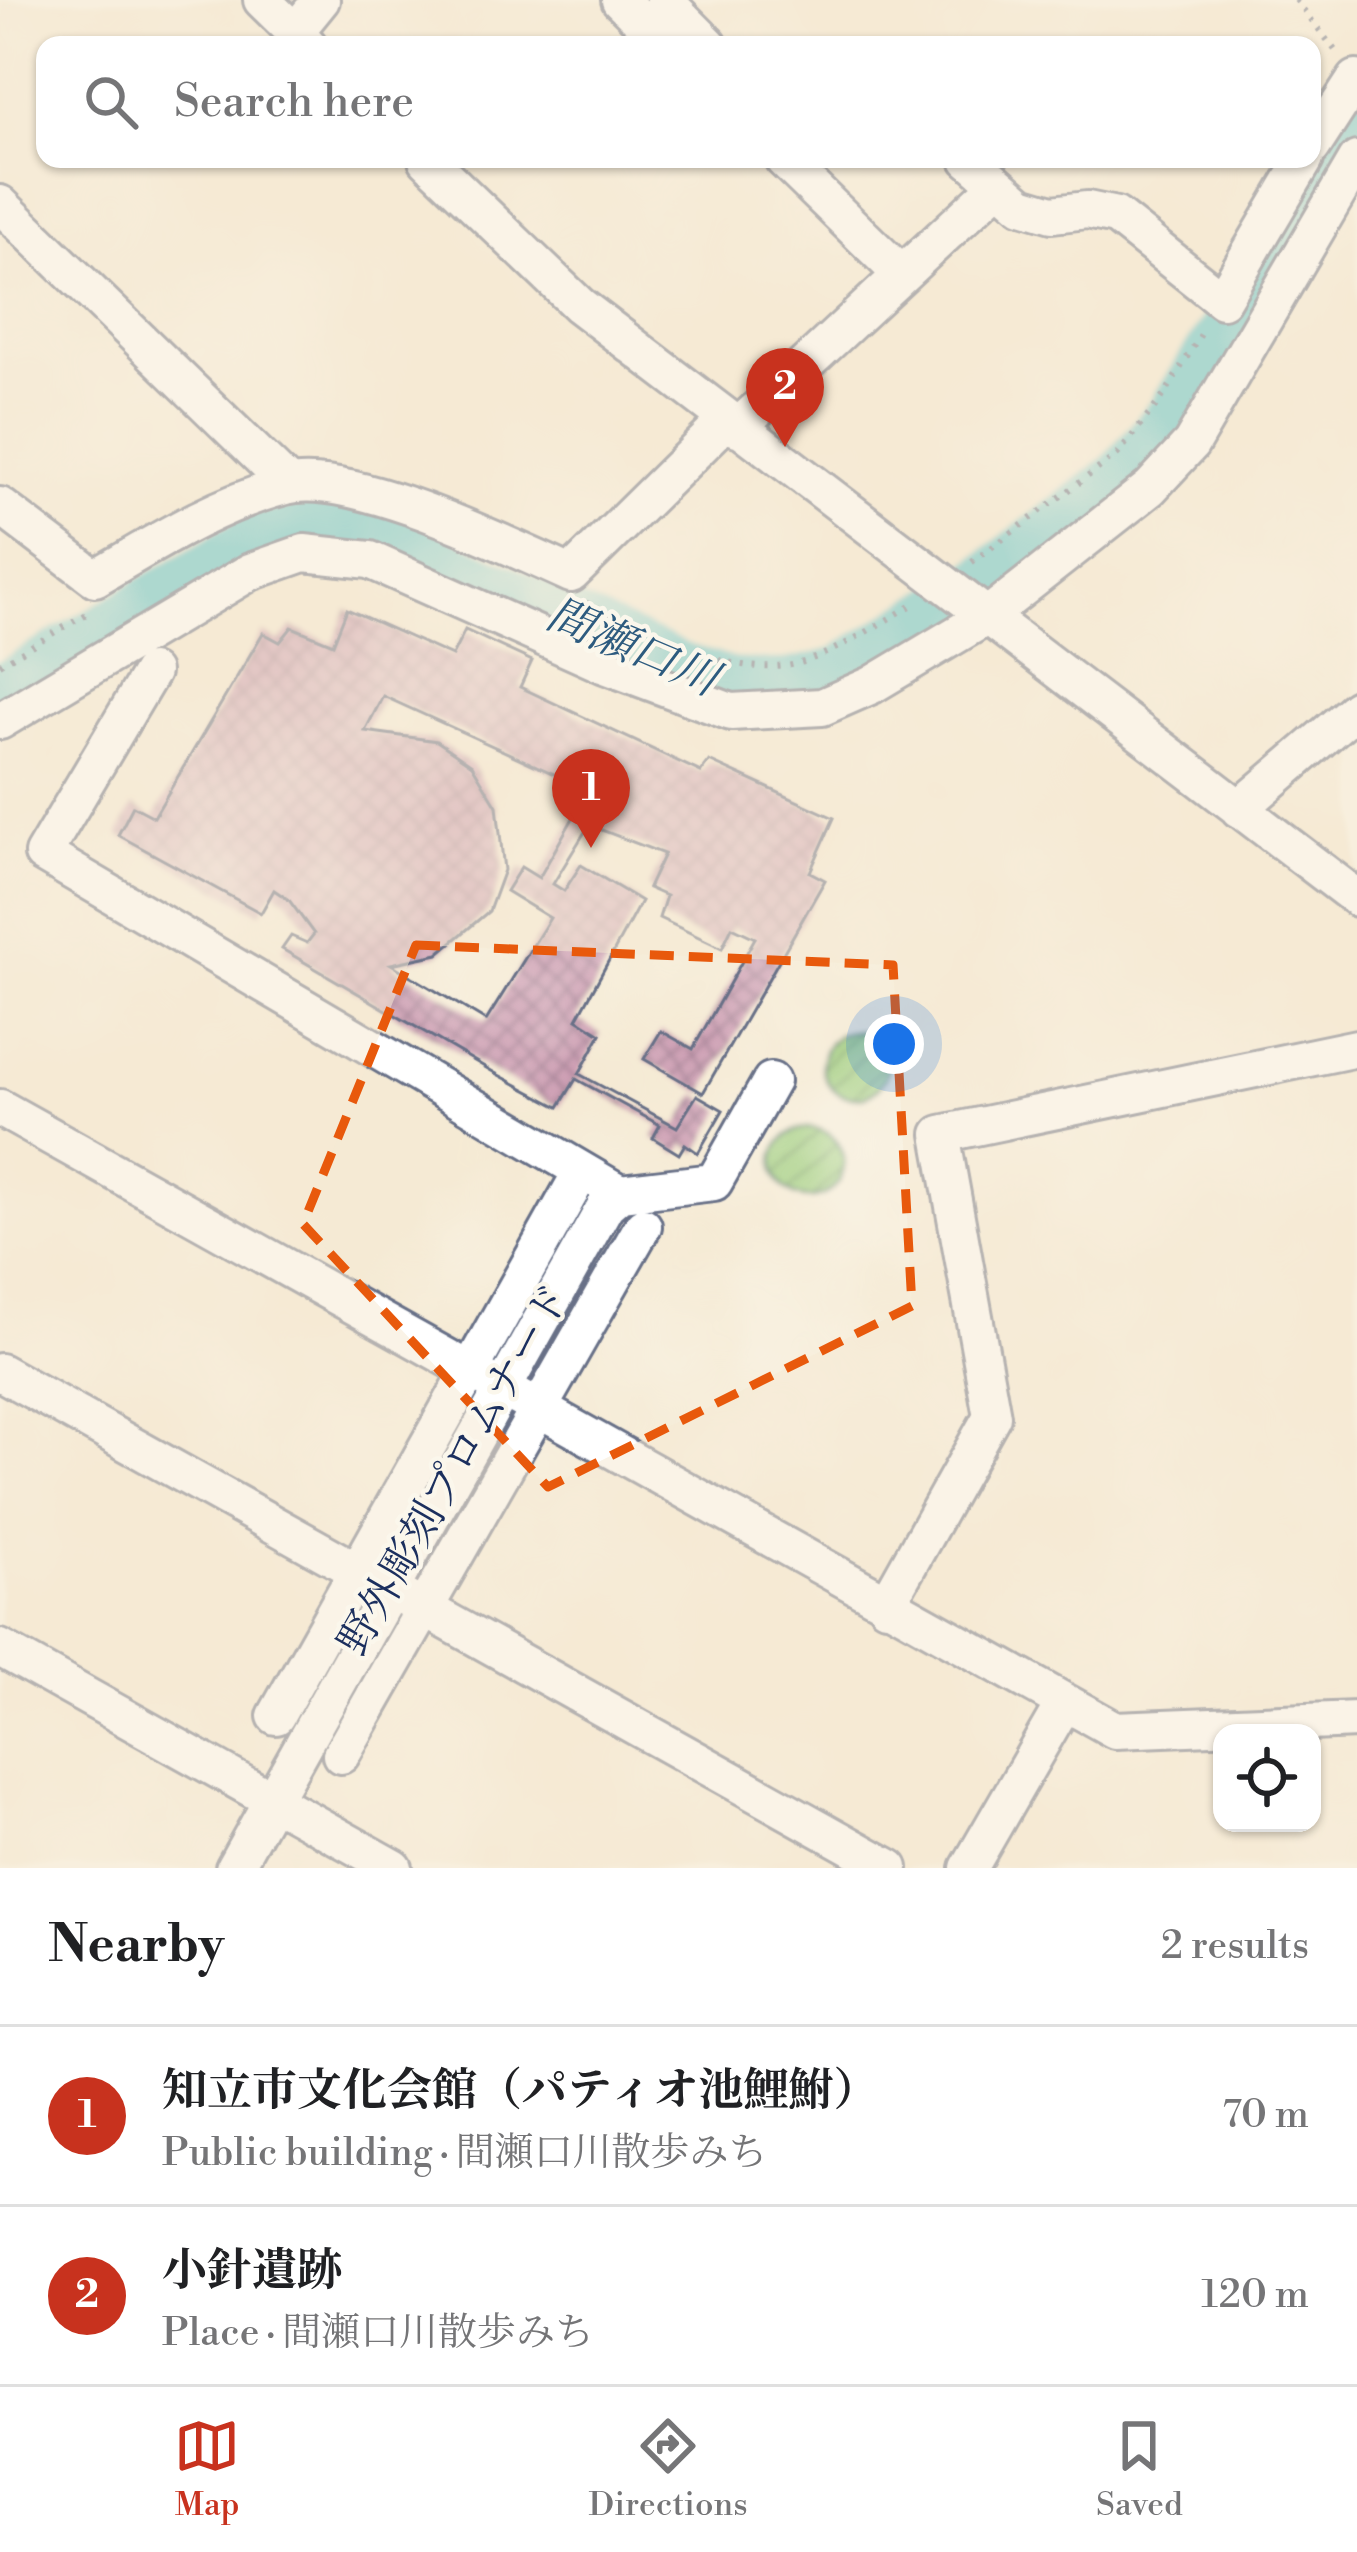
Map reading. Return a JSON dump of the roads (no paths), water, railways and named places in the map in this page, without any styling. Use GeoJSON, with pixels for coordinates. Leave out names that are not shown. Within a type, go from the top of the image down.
{"type":"FeatureCollection","features":[{"type":"Feature","properties":{"kind":"street"},"geometry":{"type":"LineString","coordinates":[[262,0],[299,36]]}},
{"type":"Feature","properties":{"kind":"street"},"geometry":{"type":"LineString","coordinates":[[303,36],[321,0]]}},
{"type":"Feature","properties":{"kind":"street"},"geometry":{"type":"LineString","coordinates":[[620,0],[657,36]]}},
{"type":"Feature","properties":{"kind":"street"},"geometry":{"type":"LineString","coordinates":[[664,0],[700,36]]}},
{"type":"Feature","properties":{"kind":"street"},"geometry":{"type":"LineString","coordinates":[[1321,133],[1356,79]]}},
{"type":"Feature","properties":{"kind":"street"},"geometry":{"type":"LineString","coordinates":[[0,721],[250,572],[304,553],[370,560],[605,665],[730,712],[822,707],[872,685],[985,616],[1118,515],[1192,444],[1357,160]]}},
{"type":"Feature","properties":{"kind":"street"},"geometry":{"type":"LineString","coordinates":[[436,168],[579,305],[1357,898]]}},
{"type":"Feature","properties":{"kind":"street"},"geometry":{"type":"LineString","coordinates":[[792,168],[901,274]]}},
{"type":"Feature","properties":{"kind":"street"},"geometry":{"type":"LineString","coordinates":[[978,168],[1022,205],[1052,214],[1087,210],[1116,216],[1222,300],[1300,168]]}},
{"type":"Feature","properties":{"kind":"street"},"geometry":{"type":"LineString","coordinates":[[0,506],[95,578],[192,521],[289,484],[348,491],[424,510],[571,574],[996,187]]}},
{"type":"Feature","properties":{"kind":"street"},"geometry":{"type":"LineString","coordinates":[[0,204],[289,484]]}},
{"type":"Feature","properties":{"kind":"street"},"geometry":{"type":"LineString","coordinates":[[152,672],[43,854],[613,1199],[714,1182],[772,1081]]}},
{"type":"Feature","properties":{"kind":"street"},"geometry":{"type":"LineString","coordinates":[[1238,809],[1357,708]]}},
{"type":"Feature","properties":{"kind":"street"},"geometry":{"type":"LineString","coordinates":[[886,1605],[992,1416],[941,1133],[1357,1048]]}},
{"type":"Feature","properties":{"kind":"street"},"geometry":{"type":"LineString","coordinates":[[0,1108],[1115,1730],[1357,1720]]}},
{"type":"Feature","properties":{"kind":"street","name":"野外彫刻プロムナード"},"geometry":{"type":"LineString","coordinates":[[276,1716],[374,1579],[470,1371],[573,1187]]}},
{"type":"Feature","properties":{"kind":"street"},"geometry":{"type":"LineString","coordinates":[[234,1868],[374,1579],[502,1390],[613,1199]]}},
{"type":"Feature","properties":{"kind":"street","name":"野外彫刻プロムナード"},"geometry":{"type":"LineString","coordinates":[[341,1756],[643,1226]]}},
{"type":"Feature","properties":{"kind":"street"},"geometry":{"type":"LineString","coordinates":[[0,1372],[890,1868]]}},
{"type":"Feature","properties":{"kind":"street"},"geometry":{"type":"LineString","coordinates":[[0,1648],[394,1868]]}},
{"type":"Feature","properties":{"kind":"street"},"geometry":{"type":"LineString","coordinates":[[969,1868],[1063,1705]]}},
{"type":"Feature","properties":{"kind":"waterway","name":"間瀬口川"},"geometry":{"type":"LineString","coordinates":[[0,695],[258,542],[333,531],[375,537],[676,671],[730,688],[785,690],[840,677],[983,587],[1123,480],[1174,419],[1357,128]]}},
{"type":"Feature","properties":{"kind":"place","name":"小針遺跡"},"geometry":{"type":"Point","coordinates":[785,447]}},
{"type":"Feature","properties":{"kind":"place","name":"知立市文化会館（パティオ池鯉鮒）"},"geometry":{"type":"Point","coordinates":[591,848]}}]}
